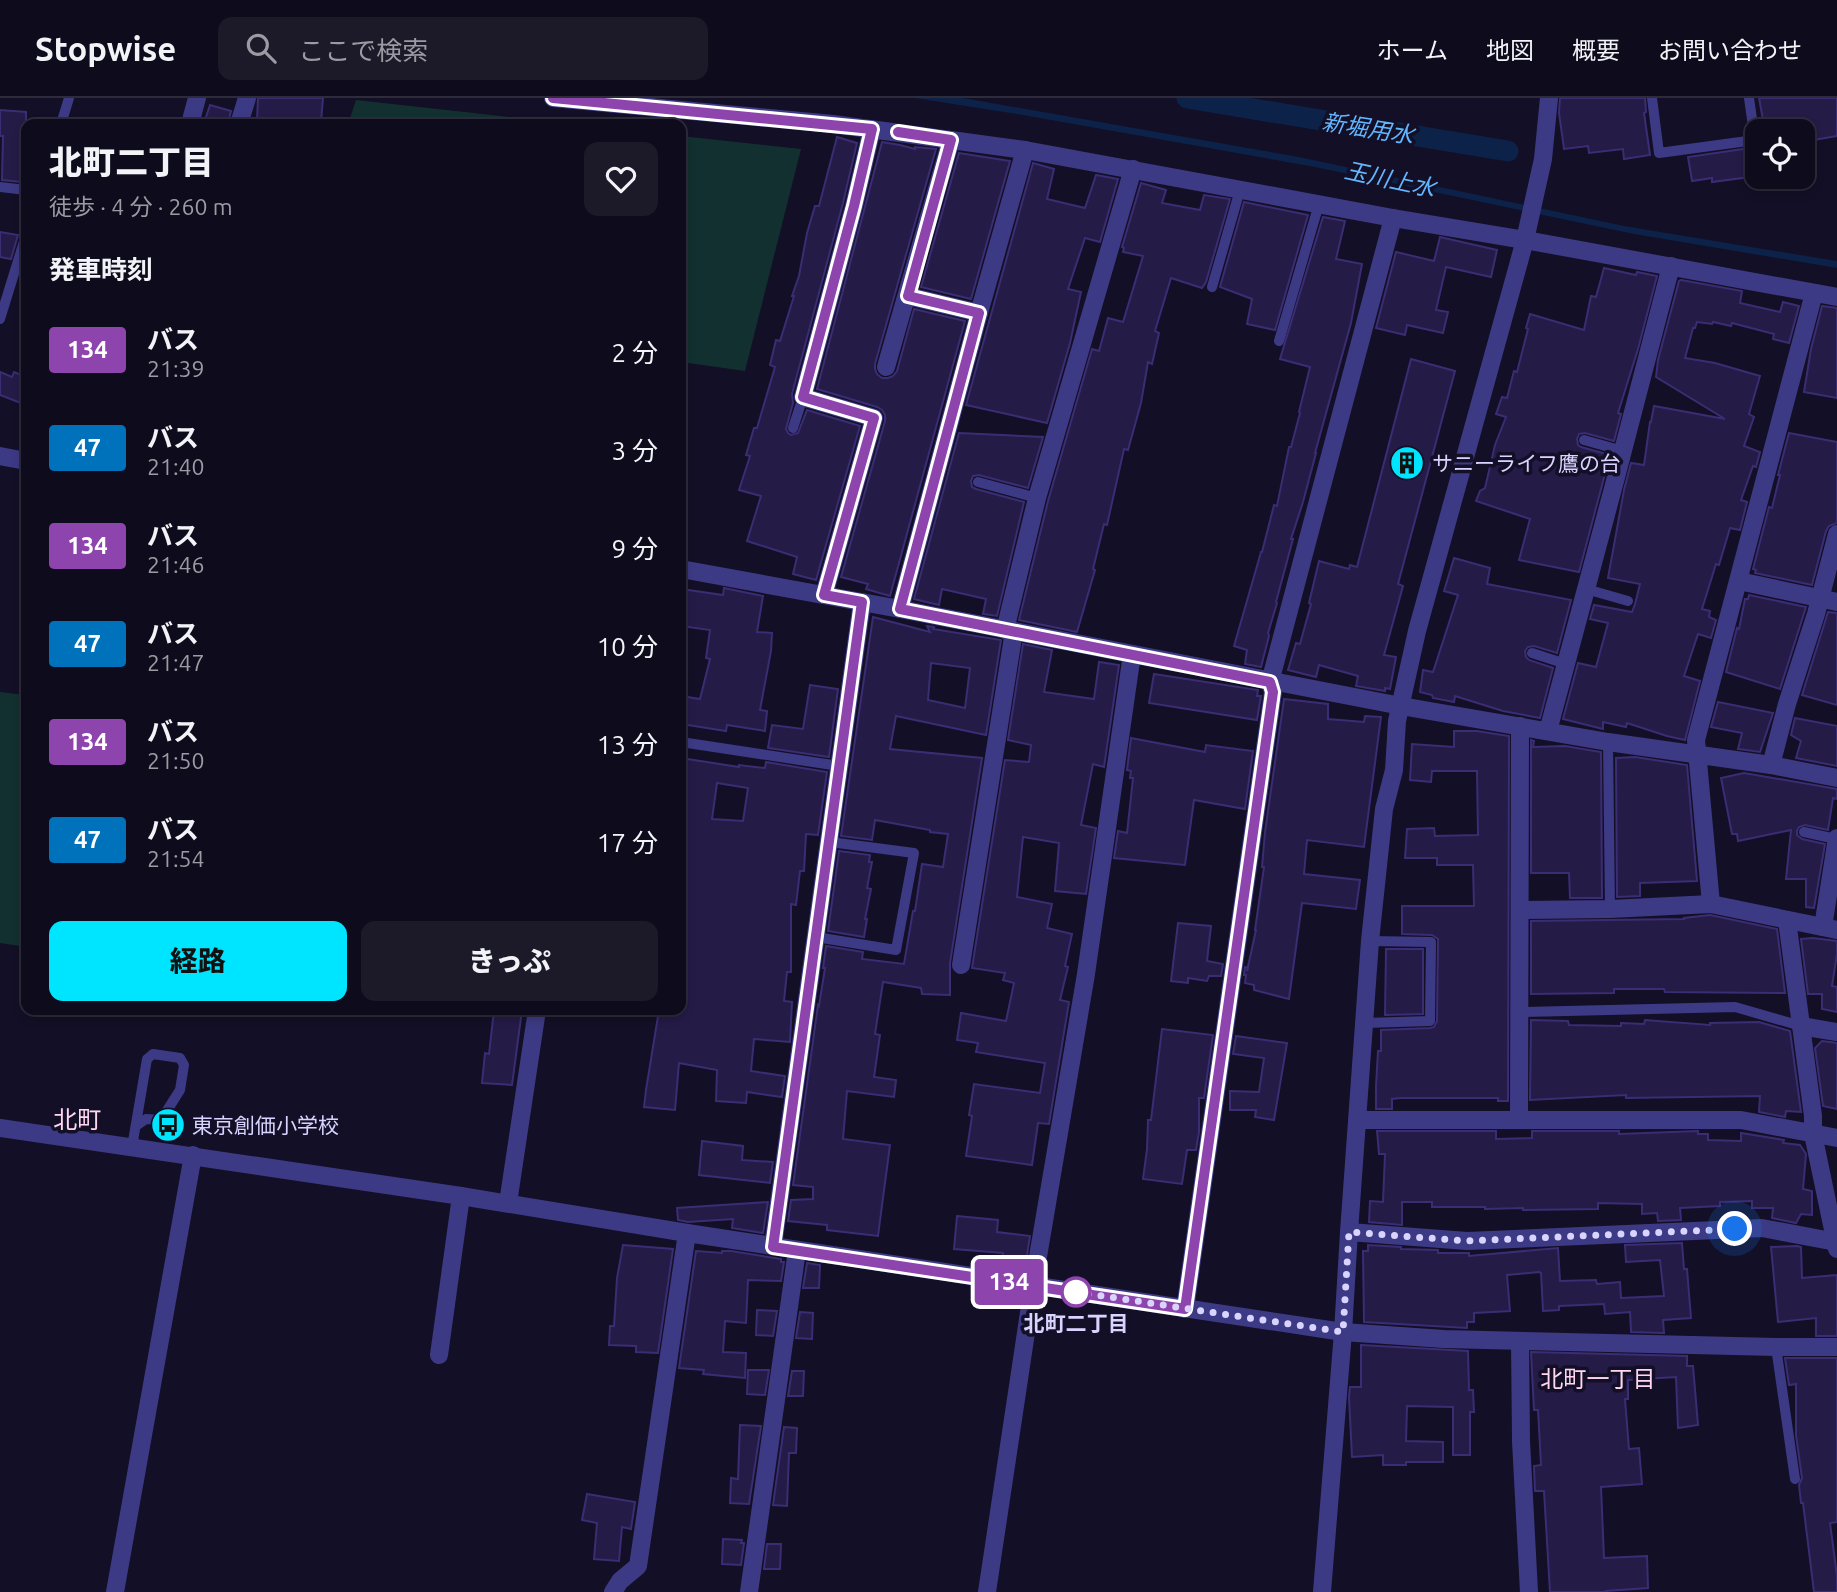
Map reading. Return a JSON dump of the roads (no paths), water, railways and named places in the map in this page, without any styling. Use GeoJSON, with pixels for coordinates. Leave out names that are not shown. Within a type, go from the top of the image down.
{"type":"FeatureCollection","features":[{"type":"Feature","properties":{"kind":"street"},"geometry":{"type":"LineString","coordinates":[[191,119],[197,98]]}},
{"type":"Feature","properties":{"kind":"street"},"geometry":{"type":"LineString","coordinates":[[241,119],[247,98]]}},
{"type":"Feature","properties":{"kind":"street"},"geometry":{"type":"LineString","coordinates":[[553,98],[872,129],[1025,150],[1837,297]]}},
{"type":"Feature","properties":{"kind":"street"},"geometry":{"type":"LineString","coordinates":[[1322,1592],[1370,941],[1384,809],[1394,770],[1397,721],[1417,631],[1525,240],[1543,159],[1549,98]]}},
{"type":"Feature","properties":{"kind":"street"},"geometry":{"type":"LineString","coordinates":[[824,595],[874,418],[803,397],[872,129]]}},
{"type":"Feature","properties":{"kind":"street"},"geometry":{"type":"LineString","coordinates":[[887,367],[951,140]]}},
{"type":"Feature","properties":{"kind":"street"},"geometry":{"type":"LineString","coordinates":[[900,609],[1025,150]]}},
{"type":"Feature","properties":{"kind":"street"},"geometry":{"type":"LineString","coordinates":[[961,965],[1010,631],[1037,498],[1133,169]]}},
{"type":"Feature","properties":{"kind":"street"},"geometry":{"type":"LineString","coordinates":[[1185,1309],[1273,692],[1270,682],[1392,218]]}},
{"type":"Feature","properties":{"kind":"street"},"geometry":{"type":"LineString","coordinates":[[1548,730],[1671,267]]}},
{"type":"Feature","properties":{"kind":"street"},"geometry":{"type":"LineString","coordinates":[[1712,904],[1696,740],[1814,293]]}},
{"type":"Feature","properties":{"kind":"street"},"geometry":{"type":"LineString","coordinates":[[908,296],[979,313]]}},
{"type":"Feature","properties":{"kind":"street"},"geometry":{"type":"LineString","coordinates":[[0,456],[21,460]]}},
{"type":"Feature","properties":{"kind":"street"},"geometry":{"type":"LineString","coordinates":[[1770,765],[1787,704],[1828,600],[1837,534]]}},
{"type":"Feature","properties":{"kind":"street"},"geometry":{"type":"LineString","coordinates":[[686,570],[1401,706],[1837,778]]}},
{"type":"Feature","properties":{"kind":"street"},"geometry":{"type":"LineString","coordinates":[[1739,581],[1828,600]]}},
{"type":"Feature","properties":{"kind":"street"},"geometry":{"type":"LineString","coordinates":[[773,1247],[862,602]]}},
{"type":"Feature","properties":{"kind":"street"},"geometry":{"type":"LineString","coordinates":[[987,1592],[1033,1286],[1086,974],[1132,654]]}},
{"type":"Feature","properties":{"kind":"street"},"geometry":{"type":"LineString","coordinates":[[1520,726],[1520,1119]]}},
{"type":"Feature","properties":{"kind":"street"},"geometry":{"type":"LineString","coordinates":[[1520,910],[1712,904],[1830,928],[1836,839]]}},
{"type":"Feature","properties":{"kind":"street"},"geometry":{"type":"LineString","coordinates":[[1349,1232],[1467,1241],[1762,1228],[1836,1246],[1813,1134],[1813,1116],[1787,920]]}},
{"type":"Feature","properties":{"kind":"street"},"geometry":{"type":"LineString","coordinates":[[508,1203],[536,1015]]}},
{"type":"Feature","properties":{"kind":"street"},"geometry":{"type":"LineString","coordinates":[[1801,1026],[1837,1032]]}},
{"type":"Feature","properties":{"kind":"street"},"geometry":{"type":"LineString","coordinates":[[1358,1120],[1741,1120],[1837,1138]]}},
{"type":"Feature","properties":{"kind":"street"},"geometry":{"type":"LineString","coordinates":[[0,1128],[192,1155],[773,1247],[1343,1332],[1444,1339],[1837,1347]]}},
{"type":"Feature","properties":{"kind":"street"},"geometry":{"type":"LineString","coordinates":[[115,1592],[192,1155]]}},
{"type":"Feature","properties":{"kind":"street"},"geometry":{"type":"LineString","coordinates":[[439,1354],[461,1196]]}},
{"type":"Feature","properties":{"kind":"street"},"geometry":{"type":"LineString","coordinates":[[613,1592],[620,1581],[638,1566],[687,1233]]}},
{"type":"Feature","properties":{"kind":"street"},"geometry":{"type":"LineString","coordinates":[[749,1592],[797,1250]]}},
{"type":"Feature","properties":{"kind":"street"},"geometry":{"type":"LineString","coordinates":[[1520,1341],[1521,1441],[1529,1592]]}},
{"type":"Feature","properties":{"kind":"lane"},"geometry":{"type":"LineString","coordinates":[[63,119],[69,98]]}},
{"type":"Feature","properties":{"kind":"lane"},"geometry":{"type":"LineString","coordinates":[[1652,98],[1659,153],[1755,140],[1749,98]]}},
{"type":"Feature","properties":{"kind":"lane"},"geometry":{"type":"LineString","coordinates":[[0,187],[21,189]]}},
{"type":"Feature","properties":{"kind":"lane"},"geometry":{"type":"LineString","coordinates":[[1212,287],[1240,190]]}},
{"type":"Feature","properties":{"kind":"lane"},"geometry":{"type":"LineString","coordinates":[[1279,341],[1319,204]]}},
{"type":"Feature","properties":{"kind":"lane"},"geometry":{"type":"LineString","coordinates":[[0,320],[21,251]]}},
{"type":"Feature","properties":{"kind":"lane"},"geometry":{"type":"LineString","coordinates":[[793,428],[803,397]]}},
{"type":"Feature","properties":{"kind":"lane"},"geometry":{"type":"LineString","coordinates":[[1584,440],[1623,452]]}},
{"type":"Feature","properties":{"kind":"lane"},"geometry":{"type":"LineString","coordinates":[[978,482],[1037,498]]}},
{"type":"Feature","properties":{"kind":"lane"},"geometry":{"type":"LineString","coordinates":[[1586,589],[1628,601]]}},
{"type":"Feature","properties":{"kind":"lane"},"geometry":{"type":"LineString","coordinates":[[1532,653],[1566,664]]}},
{"type":"Feature","properties":{"kind":"lane"},"geometry":{"type":"LineString","coordinates":[[1608,742],[1610,909]]}},
{"type":"Feature","properties":{"kind":"lane"},"geometry":{"type":"LineString","coordinates":[[686,743],[839,766]]}},
{"type":"Feature","properties":{"kind":"lane"},"geometry":{"type":"LineString","coordinates":[[1804,832],[1836,839]]}},
{"type":"Feature","properties":{"kind":"lane"},"geometry":{"type":"LineString","coordinates":[[816,937],[896,950],[914,853],[830,842]]}},
{"type":"Feature","properties":{"kind":"lane"},"geometry":{"type":"LineString","coordinates":[[1365,1023],[1430,1021],[1431,943],[1370,941]]}},
{"type":"Feature","properties":{"kind":"lane"},"geometry":{"type":"LineString","coordinates":[[1521,1012],[1735,1007],[1801,1026]]}},
{"type":"Feature","properties":{"kind":"lane"},"geometry":{"type":"LineString","coordinates":[[132,1147],[147,1059],[153,1054],[180,1058],[184,1065],[180,1090],[161,1120],[146,1118],[136,1126]]}},
{"type":"Feature","properties":{"kind":"lane"},"geometry":{"type":"LineString","coordinates":[[1776,1347],[1796,1479]]}},
{"type":"Feature","properties":{"kind":"water","name":"玉川上水"},"geometry":{"type":"Polygon","coordinates":[[[915,98],[963,98],[1299,157],[1624,226],[1837,261],[1837,268],[1634,234],[1315,167],[915,98]]]}},
{"type":"Feature","properties":{"kind":"waterway","name":"新堀用水"},"geometry":{"type":"LineString","coordinates":[[1187,98],[1508,151]]}},
{"type":"Feature","properties":{"kind":"place","name":"サニーライフ鷹の台"},"geometry":{"type":"Point","coordinates":[1407,463]}},
{"type":"Feature","properties":{"kind":"place","name":"東京創価小学校"},"geometry":{"type":"Point","coordinates":[168,1125]}},
{"type":"Feature","properties":{"kind":"place","name":"北町二丁目"},"geometry":{"type":"Point","coordinates":[1076,1292]}},
{"type":"Feature","properties":{"kind":"district","name":"北町"},"geometry":{"type":"Point","coordinates":[77,1119]}},
{"type":"Feature","properties":{"kind":"district","name":"北町一丁目"},"geometry":{"type":"Point","coordinates":[1598,1378]}}]}
